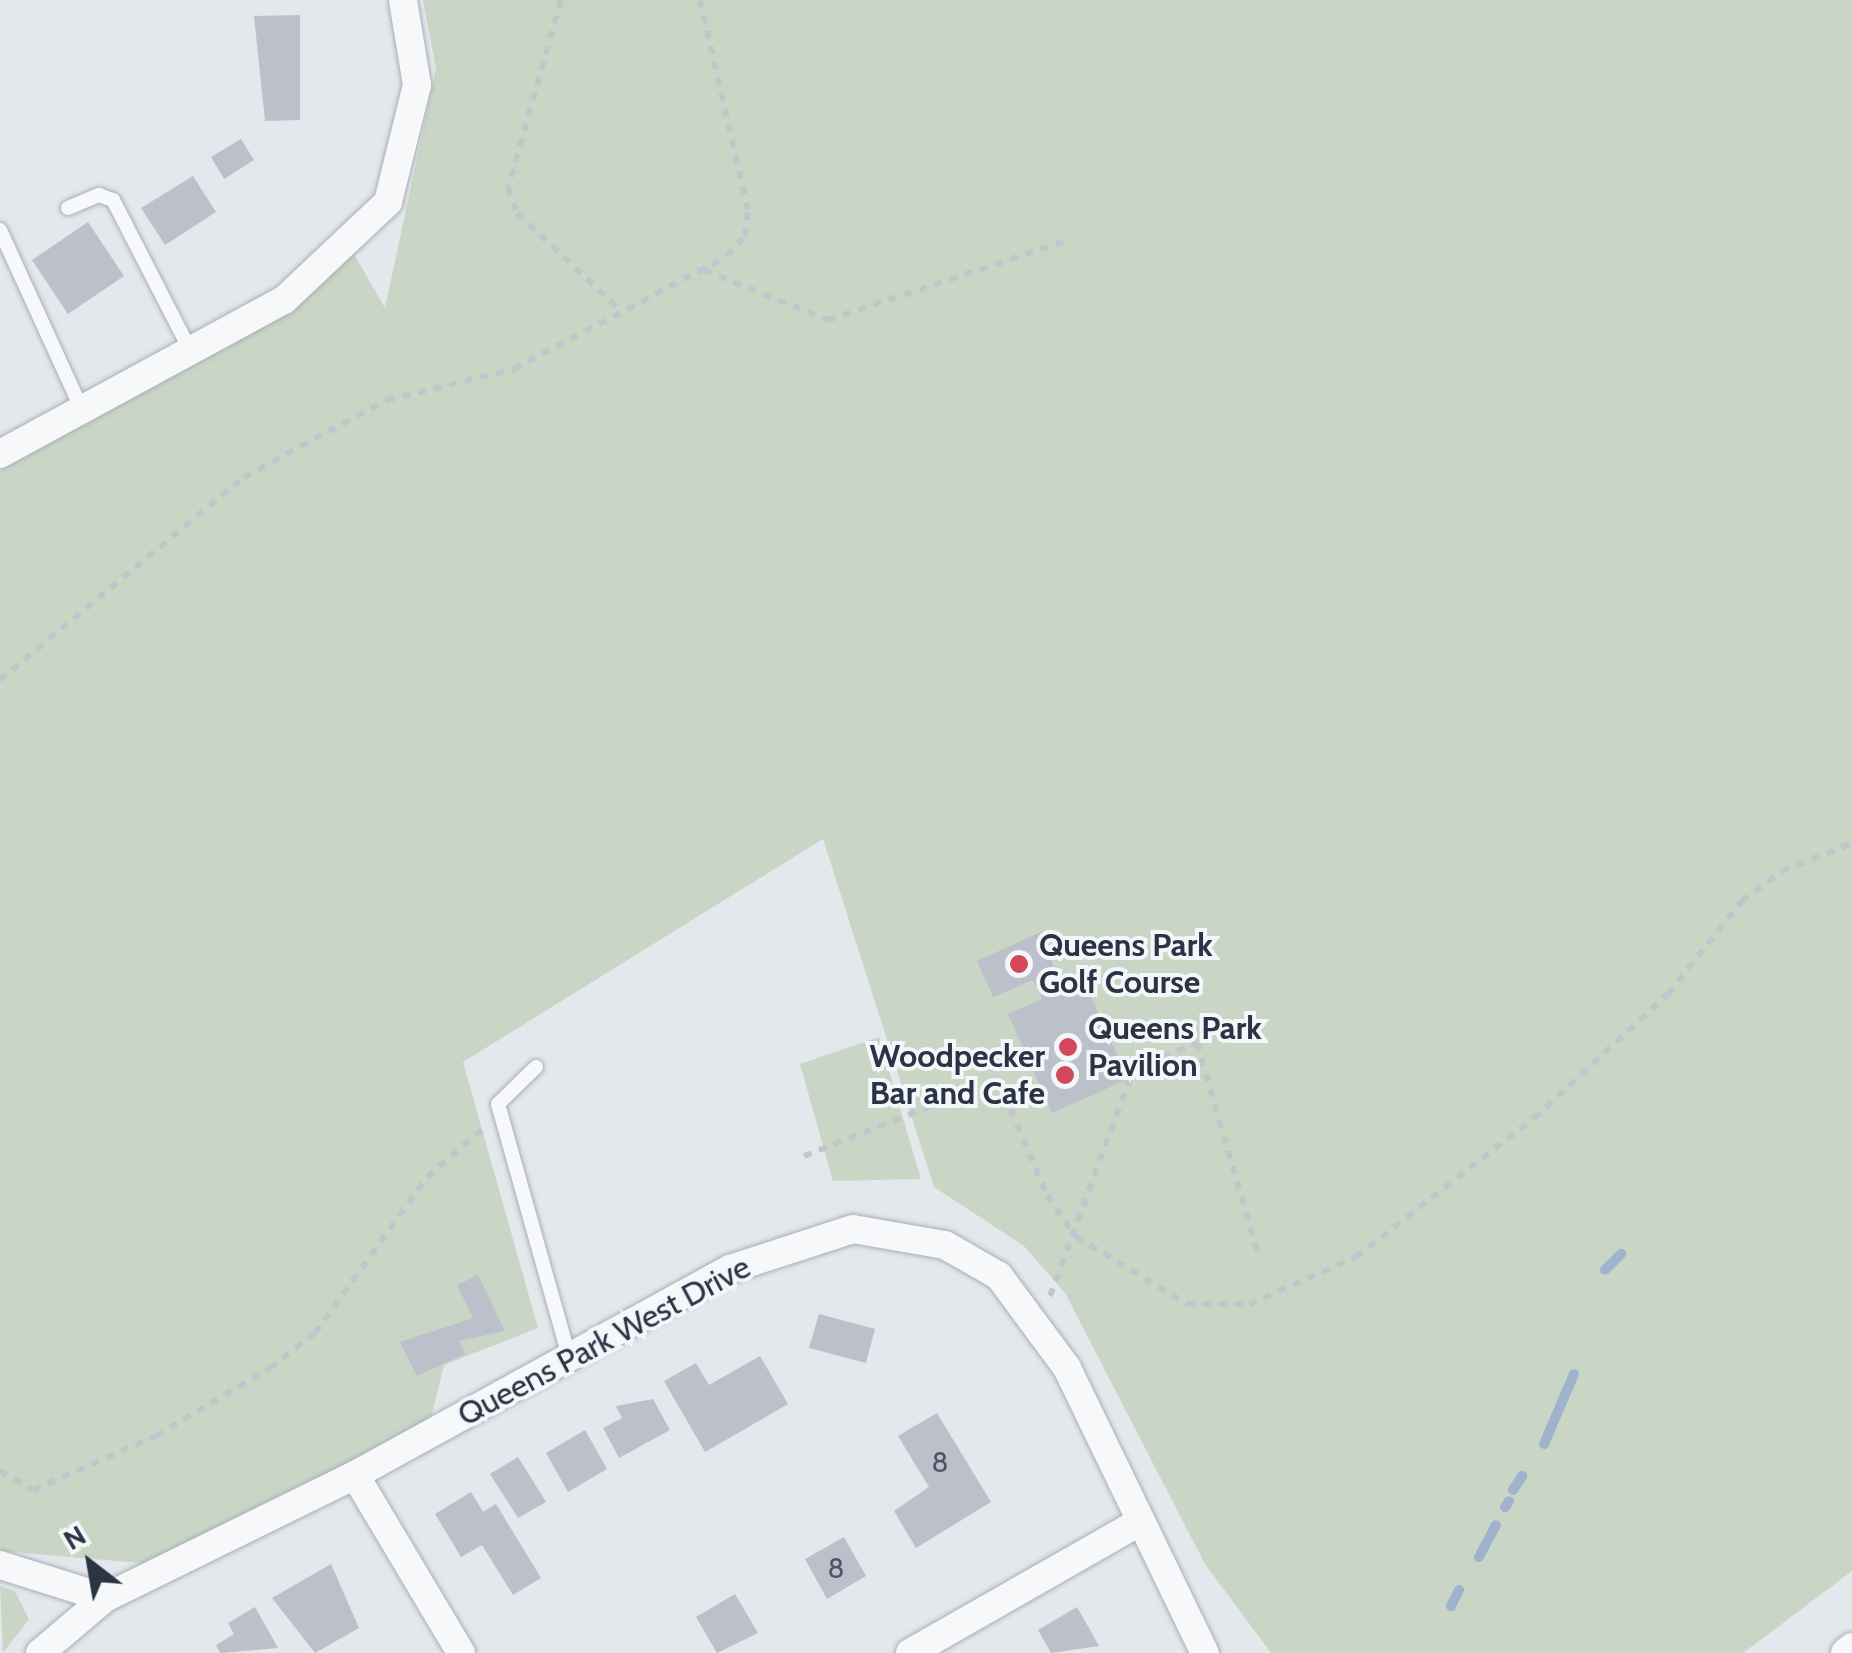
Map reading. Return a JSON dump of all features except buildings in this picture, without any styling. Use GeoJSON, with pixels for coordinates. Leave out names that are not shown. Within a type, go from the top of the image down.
{"type":"FeatureCollection","features":[{"type":"Feature","properties":{"kind":"street"},"geometry":{"type":"LineString","coordinates":[[0,454],[284,300],[388,202],[417,85],[403,0]]}},
{"type":"Feature","properties":{"kind":"street","name":"Queens Park West Drive"},"geometry":{"type":"LineString","coordinates":[[40,1653],[105,1598],[355,1475],[730,1268],[853,1228],[945,1245],[1000,1276],[1038,1324],[1205,1653]]}},
{"type":"Feature","properties":{"kind":"street"},"geometry":{"type":"LineString","coordinates":[[355,1475],[461,1653]]}},
{"type":"Feature","properties":{"kind":"street"},"geometry":{"type":"LineString","coordinates":[[910,1653],[1141,1521]]}},
{"type":"Feature","properties":{"kind":"street"},"geometry":{"type":"LineString","coordinates":[[0,1565],[105,1598]]}},
{"type":"Feature","properties":{"kind":"street"},"geometry":{"type":"LineString","coordinates":[[1845,1653],[1852,1647]]}},
{"type":"Feature","properties":{"kind":"lane"},"geometry":{"type":"LineString","coordinates":[[68,208],[99,195],[113,200],[191,352]]}},
{"type":"Feature","properties":{"kind":"lane"},"geometry":{"type":"LineString","coordinates":[[0,230],[82,410]]}},
{"type":"Feature","properties":{"kind":"lane"},"geometry":{"type":"LineString","coordinates":[[536,1068],[502,1092],[500,1114],[569,1356]]}},
{"type":"Feature","properties":{"kind":"path"},"geometry":{"type":"LineString","coordinates":[[561,0],[508,188],[517,212],[622,312]]}},
{"type":"Feature","properties":{"kind":"path"},"geometry":{"type":"LineString","coordinates":[[0,680],[244,476],[388,400],[514,369],[702,270],[745,236],[748,210],[700,0]]}},
{"type":"Feature","properties":{"kind":"path"},"geometry":{"type":"LineString","coordinates":[[702,270],[828,320],[1065,241]]}},
{"type":"Feature","properties":{"kind":"path"},"geometry":{"type":"LineString","coordinates":[[804,1156],[998,1080],[1046,1196],[1076,1236],[1187,1304],[1249,1304],[1304,1284],[1356,1257],[1534,1118],[1668,994],[1742,901],[1782,871],[1852,843]]}},
{"type":"Feature","properties":{"kind":"path"},"geometry":{"type":"LineString","coordinates":[[1038,1324],[1076,1236],[1133,1070],[1196,1043],[1258,1258]]}},
{"type":"Feature","properties":{"kind":"path"},"geometry":{"type":"LineString","coordinates":[[0,1472],[33,1490],[156,1436],[270,1368],[349,1295],[427,1177],[500,1114]]}},
{"type":"Feature","properties":{"kind":"green space"},"geometry":{"type":"Polygon","coordinates":[[[423,0],[1852,0],[1852,1571],[1743,1653],[1271,1653],[1205,1564],[1065,1293],[1024,1246],[934,1187],[823,839],[463,1062],[538,1328],[444,1365],[428,1430],[163,1565],[0,1551],[0,471],[285,313],[354,254],[385,308],[436,69],[423,0]]]}},
{"type":"Feature","properties":{"kind":"green space"},"geometry":{"type":"Polygon","coordinates":[[[879,1037],[921,1179],[833,1181],[800,1064],[879,1037]]]}},
{"type":"Feature","properties":{"kind":"green space"},"geometry":{"type":"Polygon","coordinates":[[[0,1586],[15,1591],[29,1619],[3,1653],[0,1586]]]}},
{"type":"Feature","properties":{"kind":"waterway"},"geometry":{"type":"LineString","coordinates":[[1605,1270],[1621,1254]]}},
{"type":"Feature","properties":{"kind":"waterway"},"geometry":{"type":"LineString","coordinates":[[1544,1444],[1574,1374]]}},
{"type":"Feature","properties":{"kind":"waterway"},"geometry":{"type":"LineString","coordinates":[[1513,1490],[1522,1476]]}},
{"type":"Feature","properties":{"kind":"waterway"},"geometry":{"type":"LineString","coordinates":[[1505,1507],[1509,1501]]}},
{"type":"Feature","properties":{"kind":"waterway"},"geometry":{"type":"LineString","coordinates":[[1479,1557],[1496,1525]]}},
{"type":"Feature","properties":{"kind":"waterway"},"geometry":{"type":"LineString","coordinates":[[1451,1606],[1459,1590]]}},
{"type":"Feature","properties":{"kind":"place","name":"Queens Park Golf Course"},"geometry":{"type":"Point","coordinates":[1019,964]}},
{"type":"Feature","properties":{"kind":"place","name":"Queens Park Pavilion"},"geometry":{"type":"Point","coordinates":[1068,1047]}},
{"type":"Feature","properties":{"kind":"place","name":"Woodpecker Bar and Cafe"},"geometry":{"type":"Point","coordinates":[1065,1075]}}]}
